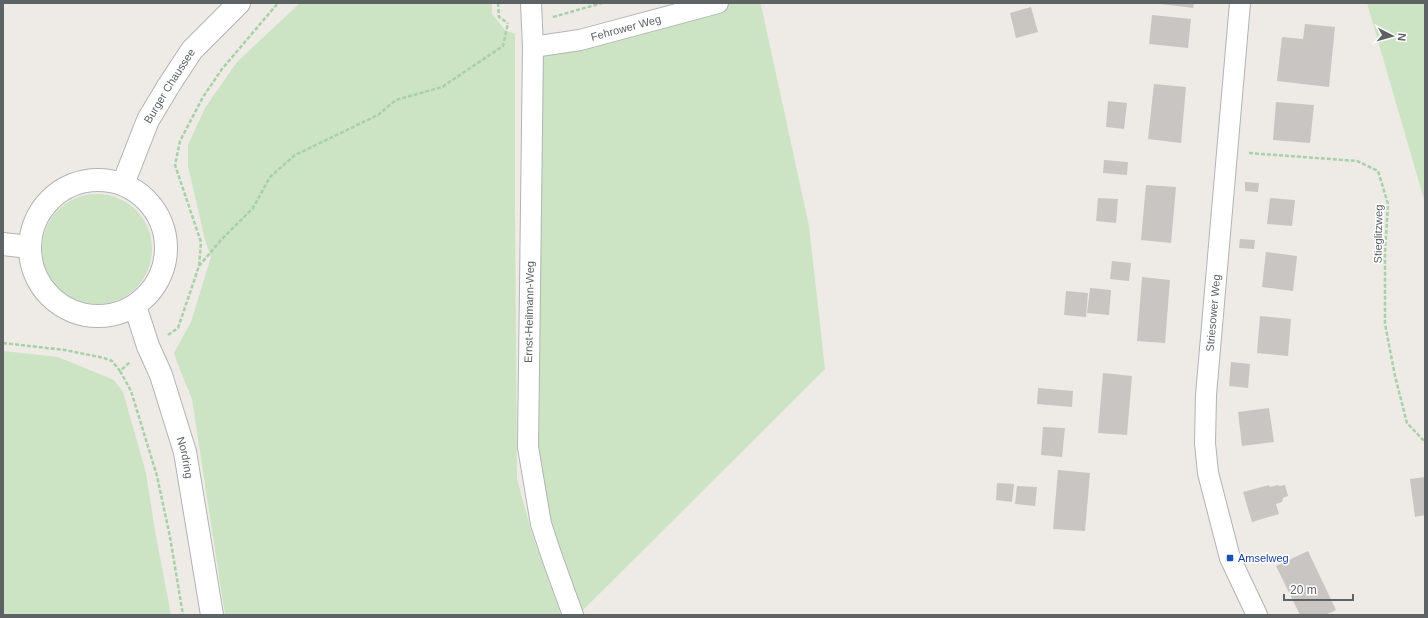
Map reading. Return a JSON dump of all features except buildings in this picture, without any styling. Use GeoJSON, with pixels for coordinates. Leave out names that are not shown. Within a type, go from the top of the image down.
{"type":"FeatureCollection","features":[{"type":"Feature","properties":{"kind":"main road","name":"Burger Chaussee"},"geometry":{"type":"LineString","coordinates":[[123,184],[148,120],[169,85],[192,50],[239,3]]}},
{"type":"Feature","properties":{"kind":"main road"},"geometry":{"type":"LineString","coordinates":[[100,179],[111,180],[123,184],[136,190],[157,212],[163,226],[167,247],[165,262],[159,280],[149,294],[135,306],[122,312],[106,316],[80,314],[66,308],[50,296],[39,283],[32,264],[30,247],[36,220],[47,202],[63,189],[82,181],[100,179]]}},
{"type":"Feature","properties":{"kind":"main road"},"geometry":{"type":"LineString","coordinates":[[3,244],[30,247]]}},
{"type":"Feature","properties":{"kind":"main road","name":"Nordring"},"geometry":{"type":"LineString","coordinates":[[135,306],[148,346],[161,375],[185,452],[212,615]]}},
{"type":"Feature","properties":{"kind":"street","name":"Ernst-Heilmann-Weg"},"geometry":{"type":"LineString","coordinates":[[531,3],[533,47],[528,447],[542,524],[573,615]]}},
{"type":"Feature","properties":{"kind":"street","name":"Fehrower Weg"},"geometry":{"type":"LineString","coordinates":[[533,47],[580,40],[718,3]]}},
{"type":"Feature","properties":{"kind":"street","name":"Striesower Weg"},"geometry":{"type":"LineString","coordinates":[[1240,3],[1206,395],[1205,444],[1208,473],[1230,558],[1257,615]]}},
{"type":"Feature","properties":{"kind":"path"},"geometry":{"type":"LineString","coordinates":[[120,371],[148,346],[178,328],[199,266],[201,242],[175,165],[180,140],[203,97],[222,69],[278,3]]}},
{"type":"Feature","properties":{"kind":"path"},"geometry":{"type":"LineString","coordinates":[[199,266],[221,240],[253,208],[270,177],[295,155],[378,115],[396,100],[442,87],[503,46],[508,23]]}},
{"type":"Feature","properties":{"kind":"path","name":"Stieglitzweg"},"geometry":{"type":"LineString","coordinates":[[1227,151],[1357,161],[1378,171],[1388,204],[1385,324],[1395,376],[1408,423],[1425,442]]}},
{"type":"Feature","properties":{"kind":"path"},"geometry":{"type":"LineString","coordinates":[[3,343],[65,350],[104,358],[112,362],[120,371],[131,391],[157,476],[170,537],[183,615]]}},
{"type":"Feature","properties":{"kind":"green space"},"geometry":{"type":"Polygon","coordinates":[[[300,3],[492,3],[492,14],[505,30],[515,34],[517,479],[532,534],[561,615],[225,615],[192,399],[174,353],[191,322],[211,257],[205,240],[188,166],[188,145],[205,108],[237,62],[300,3]]]}},
{"type":"Feature","properties":{"kind":"green space"},"geometry":{"type":"Polygon","coordinates":[[[718,3],[761,3],[809,226],[825,369],[578,615],[528,447],[533,47],[718,3]]]}},
{"type":"Feature","properties":{"kind":"green space"},"geometry":{"type":"Polygon","coordinates":[[[1367,3],[1425,3],[1425,203],[1367,3]]]}},
{"type":"Feature","properties":{"kind":"green space"},"geometry":{"type":"Polygon","coordinates":[[[97,194],[118,198],[136,210],[148,228],[152,249],[148,270],[136,288],[118,300],[97,304],[76,300],[58,288],[46,270],[42,249],[46,228],[58,210],[76,198],[97,194]]]}},
{"type":"Feature","properties":{"kind":"green space"},"geometry":{"type":"Polygon","coordinates":[[[3,351],[58,357],[114,380],[123,392],[146,473],[171,615],[3,615],[3,351]]]}},
{"type":"Feature","properties":{"kind":"place","name":"Amselweg"},"geometry":{"type":"Point","coordinates":[1230,558]}}]}
